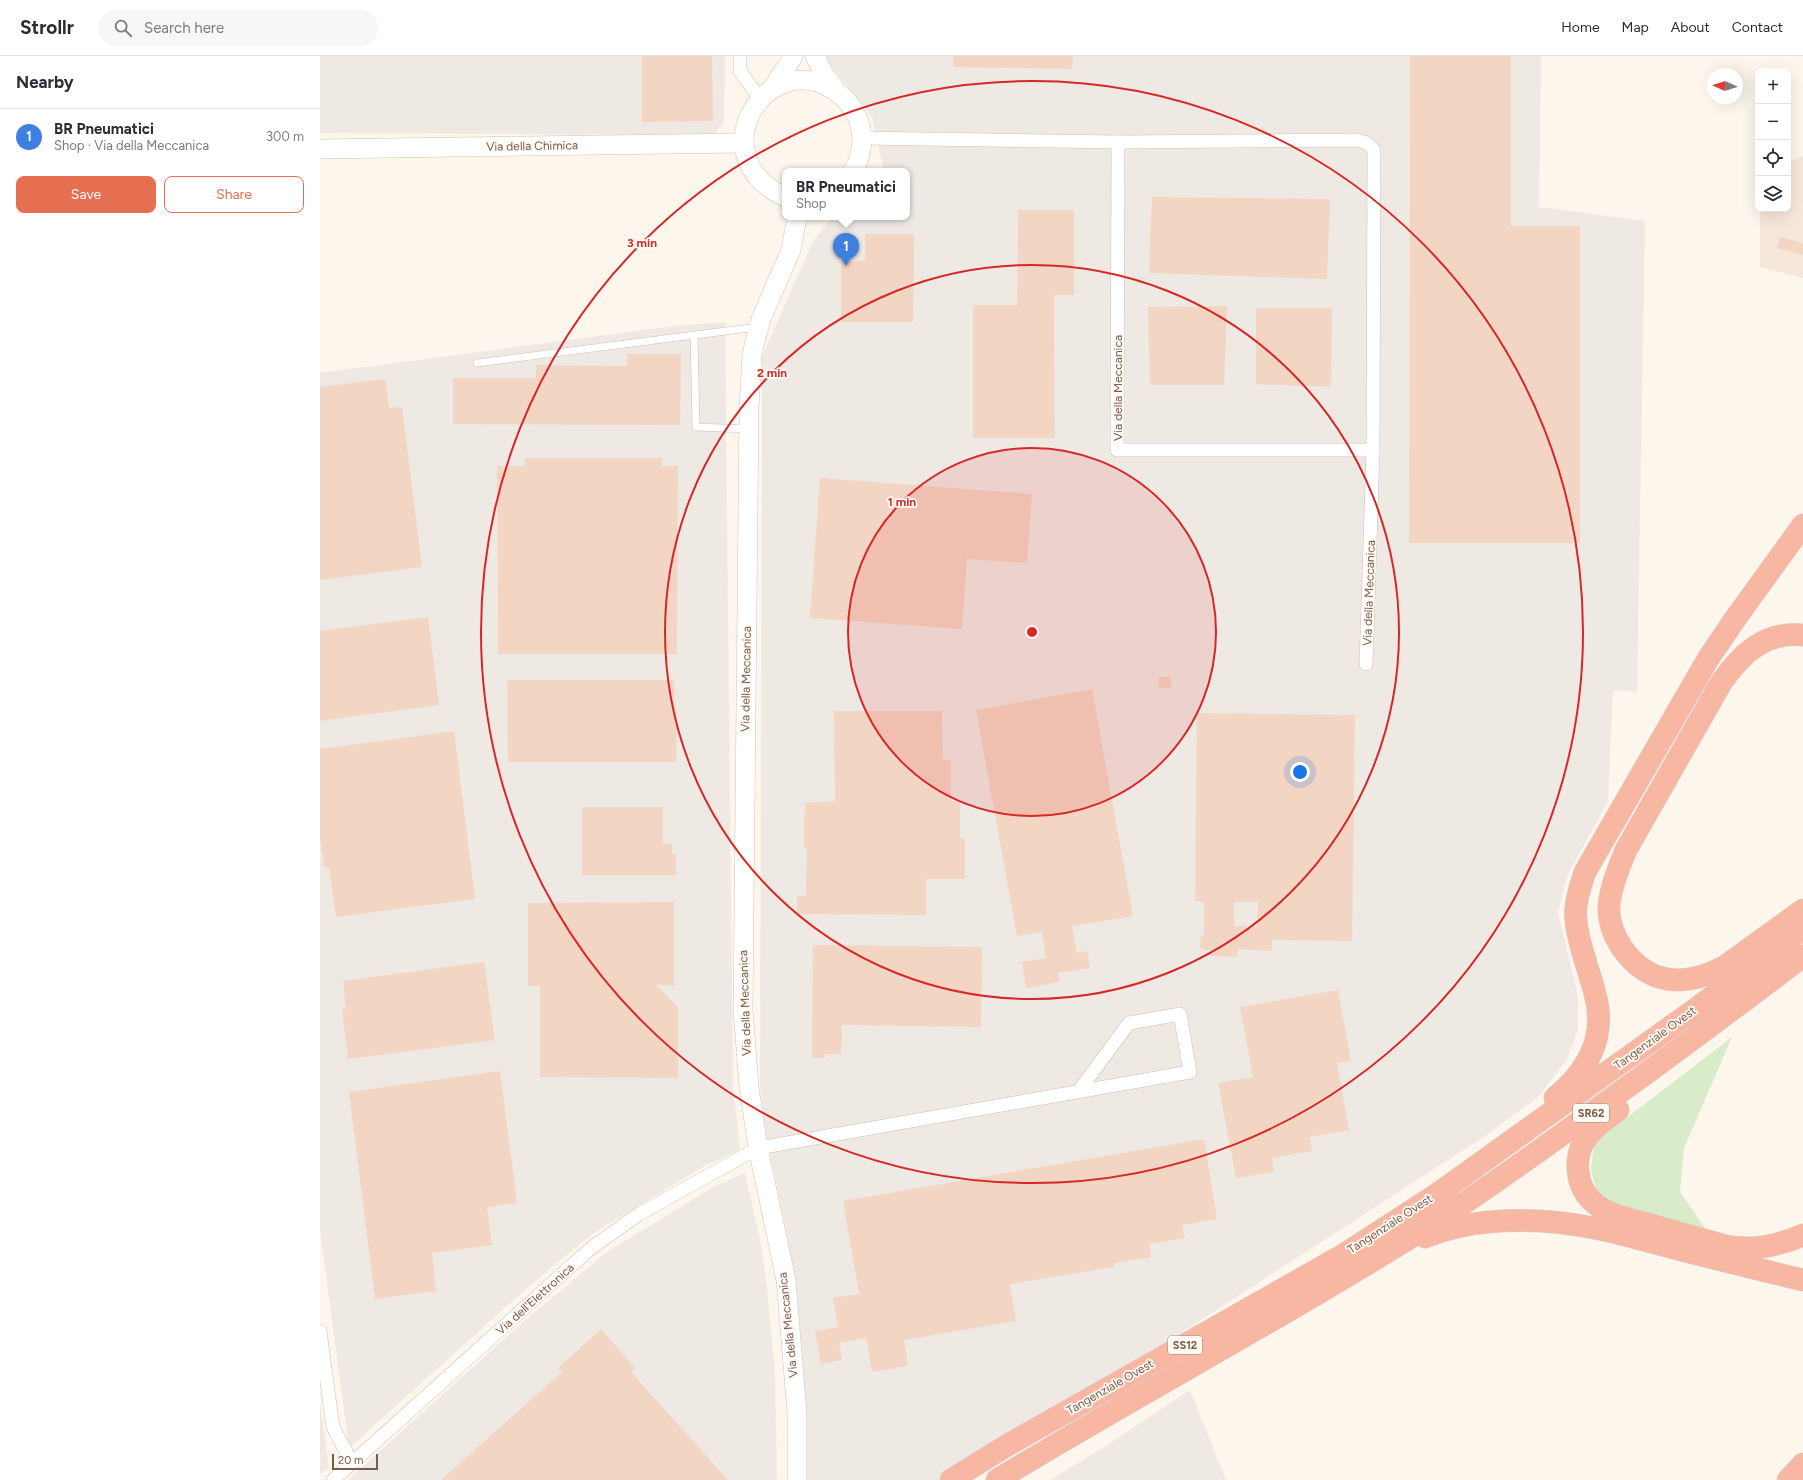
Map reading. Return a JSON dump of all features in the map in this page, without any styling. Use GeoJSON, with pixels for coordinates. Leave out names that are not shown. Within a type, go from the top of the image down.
{"type":"FeatureCollection","features":[{"type":"Feature","properties":{"kind":"highway"},"geometry":{"type":"LineString","coordinates":[[1436,1195],[1563,1091],[1588,1060],[1594,1047],[1600,1022],[1596,995],[1578,934],[1576,919],[1576,902],[1585,872],[1708,659],[1803,525]]}},
{"type":"Feature","properties":{"kind":"highway"},"geometry":{"type":"LineString","coordinates":[[1803,635],[1783,635],[1763,642],[1744,655],[1732,667],[1721,683],[1626,850],[1617,872],[1609,906],[1613,931],[1627,955],[1647,973],[1659,978],[1672,980],[1696,978],[1710,974],[1724,967],[1803,910]]}},
{"type":"Feature","properties":{"kind":"highway","name":"Tangenziale Ovest"},"geometry":{"type":"LineString","coordinates":[[951,1480],[1006,1446],[1345,1254],[1436,1195],[1697,1008],[1803,929]]}},
{"type":"Feature","properties":{"kind":"highway"},"geometry":{"type":"LineString","coordinates":[[1803,957],[1595,1129],[1584,1141],[1578,1165],[1580,1185],[1591,1201],[1605,1210],[1620,1216],[1726,1246],[1739,1248],[1770,1247],[1803,1235]]}},
{"type":"Feature","properties":{"kind":"highway","name":"Tangenziale Ovest"},"geometry":{"type":"LineString","coordinates":[[997,1480],[1084,1427],[1230,1345],[1443,1217],[1534,1154],[1803,957]]}},
{"type":"Feature","properties":{"kind":"highway"},"geometry":{"type":"LineString","coordinates":[[1372,1259],[1450,1229],[1490,1222],[1540,1221],[1590,1227],[1756,1270],[1803,1280]]}},
{"type":"Feature","properties":{"kind":"highway"},"geometry":{"type":"LineString","coordinates":[[1788,1480],[1803,1464]]}},
{"type":"Feature","properties":{"kind":"street"},"geometry":{"type":"LineString","coordinates":[[740,56],[740,70],[766,94]]}},
{"type":"Feature","properties":{"kind":"street"},"geometry":{"type":"LineString","coordinates":[[782,196],[772,191],[761,182],[752,171],[746,158],[744,143],[745,127],[751,112],[793,56]]}},
{"type":"Feature","properties":{"kind":"street"},"geometry":{"type":"LineString","coordinates":[[815,56],[823,73],[837,91],[850,103],[859,120],[862,138],[861,155],[855,168]]}},
{"type":"Feature","properties":{"kind":"street"},"geometry":{"type":"LineString","coordinates":[[766,94],[793,81],[816,82],[837,91]]}},
{"type":"Feature","properties":{"kind":"street","name":"Via della Meccanica"},"geometry":{"type":"LineString","coordinates":[[862,138],[1118,142],[1357,140],[1367,143],[1374,150],[1373,450],[1366,664]]}},
{"type":"Feature","properties":{"kind":"street","name":"Via della Meccanica"},"geometry":{"type":"LineString","coordinates":[[1118,142],[1117,450],[1373,450]]}},
{"type":"Feature","properties":{"kind":"street","name":"Via della Chimica"},"geometry":{"type":"LineString","coordinates":[[320,149],[744,143]]}},
{"type":"Feature","properties":{"kind":"street","name":"Via della Meccanica"},"geometry":{"type":"LineString","coordinates":[[797,220],[792,250],[761,319],[752,354],[749,429],[743,1009],[749,1087],[758,1148],[786,1280],[797,1413],[797,1480]]}},
{"type":"Feature","properties":{"kind":"street"},"geometry":{"type":"LineString","coordinates":[[758,1148],[1078,1092],[1190,1072],[1180,1014],[1129,1023],[1078,1092]]}},
{"type":"Feature","properties":{"kind":"street","name":"Via dell'Elettronica"},"geometry":{"type":"LineString","coordinates":[[333,1480],[590,1249],[639,1214],[758,1148]]}},
{"type":"Feature","properties":{"kind":"street"},"geometry":{"type":"LineString","coordinates":[[320,1331],[333,1427],[352,1464]]}},
{"type":"Feature","properties":{"kind":"lane"},"geometry":{"type":"LineString","coordinates":[[477,362],[759,327]]}},
{"type":"Feature","properties":{"kind":"lane"},"geometry":{"type":"LineString","coordinates":[[694,336],[696,427],[749,429]]}},
{"type":"Feature","properties":{"kind":"shaded area"},"geometry":{"type":"Polygon","coordinates":[[[320,56],[725,56],[724,123],[713,135],[320,133],[320,56]]]}},
{"type":"Feature","properties":{"kind":"shaded area"},"geometry":{"type":"Polygon","coordinates":[[[825,56],[1541,56],[1539,207],[1645,221],[1637,692],[1613,690],[1608,801],[1568,874],[1558,912],[1578,996],[1578,1030],[1567,1059],[1538,1097],[1485,1136],[1167,1342],[939,1480],[804,1480],[794,1284],[789,1244],[765,1129],[760,1085],[762,357],[813,241],[830,220],[910,220],[910,168],[882,168],[872,117],[825,59],[825,56]]]}},
{"type":"Feature","properties":{"kind":"shaded area"},"geometry":{"type":"Polygon","coordinates":[[[1803,156],[1803,278],[1760,267],[1760,212],[1791,212],[1791,161],[1803,156]]]}},
{"type":"Feature","properties":{"kind":"shaded area"},"geometry":{"type":"Polygon","coordinates":[[[725,322],[733,1087],[740,1150],[704,1166],[594,1233],[507,1306],[349,1448],[320,1230],[320,373],[674,326],[725,322]]]}},
{"type":"Feature","properties":{"kind":"shaded area"},"geometry":{"type":"Polygon","coordinates":[[[745,1173],[762,1249],[767,1288],[775,1374],[777,1480],[348,1480],[522,1323],[607,1252],[715,1186],[745,1173]]]}},
{"type":"Feature","properties":{"kind":"shaded area"},"geometry":{"type":"Polygon","coordinates":[[[1190,1390],[1226,1480],[1050,1480],[1106,1446],[1190,1390]]]}},
{"type":"Feature","properties":{"kind":"shaded area"},"geometry":{"type":"Polygon","coordinates":[[[320,1403],[329,1467],[320,1474],[320,1403]]]}},
{"type":"Feature","properties":{"kind":"green space"},"geometry":{"type":"Polygon","coordinates":[[[1732,1037],[1684,1148],[1680,1192],[1707,1231],[1618,1209],[1597,1193],[1591,1169],[1594,1143],[1732,1037]]]}},
{"type":"Feature","properties":{"kind":"building"},"geometry":{"type":"Polygon","coordinates":[[[642,56],[712,56],[713,121],[642,122],[642,56]]]}},
{"type":"Feature","properties":{"kind":"building"},"geometry":{"type":"Polygon","coordinates":[[[954,56],[1073,56],[1072,69],[953,67],[954,56]]]}},
{"type":"Feature","properties":{"kind":"building"},"geometry":{"type":"Polygon","coordinates":[[[1410,56],[1511,56],[1511,226],[1580,226],[1580,543],[1409,543],[1410,56]]]}},
{"type":"Feature","properties":{"kind":"building"},"geometry":{"type":"Polygon","coordinates":[[[1152,197],[1330,199],[1327,279],[1149,273],[1152,197]]]}},
{"type":"Feature","properties":{"kind":"building"},"geometry":{"type":"Polygon","coordinates":[[[1018,210],[1074,210],[1074,295],[1054,295],[1055,438],[973,438],[973,305],[1017,305],[1018,210]]]}},
{"type":"Feature","properties":{"kind":"building"},"geometry":{"type":"Polygon","coordinates":[[[865,234],[914,234],[913,322],[841,322],[841,261],[865,261],[865,234]]]}},
{"type":"Feature","properties":{"kind":"building"},"geometry":{"type":"Polygon","coordinates":[[[1780,237],[1803,243],[1803,255],[1777,248],[1780,237]]]}},
{"type":"Feature","properties":{"kind":"building"},"geometry":{"type":"Polygon","coordinates":[[[1227,306],[1224,385],[1150,385],[1148,307],[1227,306]]]}},
{"type":"Feature","properties":{"kind":"building"},"geometry":{"type":"Polygon","coordinates":[[[1256,308],[1332,308],[1331,387],[1256,384],[1256,308]]]}},
{"type":"Feature","properties":{"kind":"building"},"geometry":{"type":"Polygon","coordinates":[[[627,354],[681,354],[680,425],[453,424],[453,378],[536,378],[536,365],[627,366],[627,354]]]}},
{"type":"Feature","properties":{"kind":"building"},"geometry":{"type":"Polygon","coordinates":[[[385,379],[389,408],[402,407],[422,567],[320,580],[320,387],[385,379]]]}},
{"type":"Feature","properties":{"kind":"building"},"geometry":{"type":"Polygon","coordinates":[[[525,458],[662,458],[662,466],[678,466],[677,654],[498,654],[497,466],[525,466],[525,458]]]}},
{"type":"Feature","properties":{"kind":"building"},"geometry":{"type":"Polygon","coordinates":[[[820,478],[1032,494],[1027,563],[967,559],[962,629],[810,618],[820,478]]]}},
{"type":"Feature","properties":{"kind":"building"},"geometry":{"type":"Polygon","coordinates":[[[428,617],[439,705],[320,721],[320,631],[428,617]]]}},
{"type":"Feature","properties":{"kind":"building"},"geometry":{"type":"Polygon","coordinates":[[[1159,677],[1171,677],[1171,688],[1159,688],[1159,677]]]}},
{"type":"Feature","properties":{"kind":"building"},"geometry":{"type":"Polygon","coordinates":[[[507,680],[674,680],[675,710],[677,710],[676,762],[508,762],[507,680]]]}},
{"type":"Feature","properties":{"kind":"building"},"geometry":{"type":"Polygon","coordinates":[[[1092,689],[1133,916],[1072,926],[1077,953],[1087,951],[1090,968],[1058,973],[1060,982],[1026,988],[1022,962],[1046,958],[1042,932],[1017,936],[976,710],[1092,689]]]}},
{"type":"Feature","properties":{"kind":"building"},"geometry":{"type":"Polygon","coordinates":[[[834,711],[942,711],[943,760],[951,760],[951,801],[960,801],[960,838],[965,838],[965,879],[926,879],[926,915],[797,914],[797,896],[806,896],[807,848],[804,848],[804,817],[806,803],[835,801],[834,711]]]}},
{"type":"Feature","properties":{"kind":"building"},"geometry":{"type":"Polygon","coordinates":[[[1197,713],[1355,715],[1352,941],[1272,940],[1272,951],[1238,949],[1237,957],[1211,956],[1211,951],[1204,950],[1200,947],[1201,935],[1204,935],[1204,902],[1195,901],[1197,713]],[[1234,902],[1234,926],[1257,927],[1258,902],[1234,902]]]}},
{"type":"Feature","properties":{"kind":"building"},"geometry":{"type":"Polygon","coordinates":[[[454,731],[475,899],[336,917],[329,867],[324,867],[320,837],[320,749],[454,731]]]}},
{"type":"Feature","properties":{"kind":"building"},"geometry":{"type":"Polygon","coordinates":[[[582,807],[663,807],[663,843],[672,844],[672,854],[676,854],[676,875],[582,875],[582,807]]]}},
{"type":"Feature","properties":{"kind":"building"},"geometry":{"type":"Polygon","coordinates":[[[674,902],[674,986],[656,985],[678,1007],[678,1078],[540,1077],[540,986],[528,986],[528,903],[674,902]]]}},
{"type":"Feature","properties":{"kind":"building"},"geometry":{"type":"Polygon","coordinates":[[[813,945],[982,947],[981,1027],[842,1025],[841,1054],[825,1054],[825,1058],[812,1058],[813,945]]]}},
{"type":"Feature","properties":{"kind":"building"},"geometry":{"type":"Polygon","coordinates":[[[484,962],[495,1040],[348,1059],[342,1010],[346,1009],[343,981],[484,962]]]}},
{"type":"Feature","properties":{"kind":"building"},"geometry":{"type":"Polygon","coordinates":[[[1338,990],[1351,1061],[1337,1063],[1349,1130],[1310,1137],[1312,1151],[1272,1158],[1274,1172],[1236,1178],[1218,1083],[1253,1077],[1240,1007],[1338,990]]]}},
{"type":"Feature","properties":{"kind":"building"},"geometry":{"type":"Polygon","coordinates":[[[500,1071],[517,1203],[487,1207],[492,1245],[432,1253],[436,1291],[375,1299],[349,1092],[500,1071]]]}},
{"type":"Feature","properties":{"kind":"building"},"geometry":{"type":"Polygon","coordinates":[[[1204,1139],[1217,1219],[1182,1225],[1185,1238],[1149,1244],[1151,1257],[1114,1263],[1114,1267],[1010,1284],[1016,1321],[904,1340],[908,1366],[872,1372],[866,1338],[839,1343],[842,1360],[821,1364],[815,1331],[838,1327],[833,1298],[859,1294],[843,1201],[1204,1139]]]}},
{"type":"Feature","properties":{"kind":"building"},"geometry":{"type":"Polygon","coordinates":[[[601,1329],[635,1368],[631,1372],[728,1480],[441,1480],[562,1372],[558,1368],[601,1329]]]}},
{"type":"Feature","properties":{"kind":"place","name":"BR Pneumatici"},"geometry":{"type":"Point","coordinates":[846,266]}}]}
